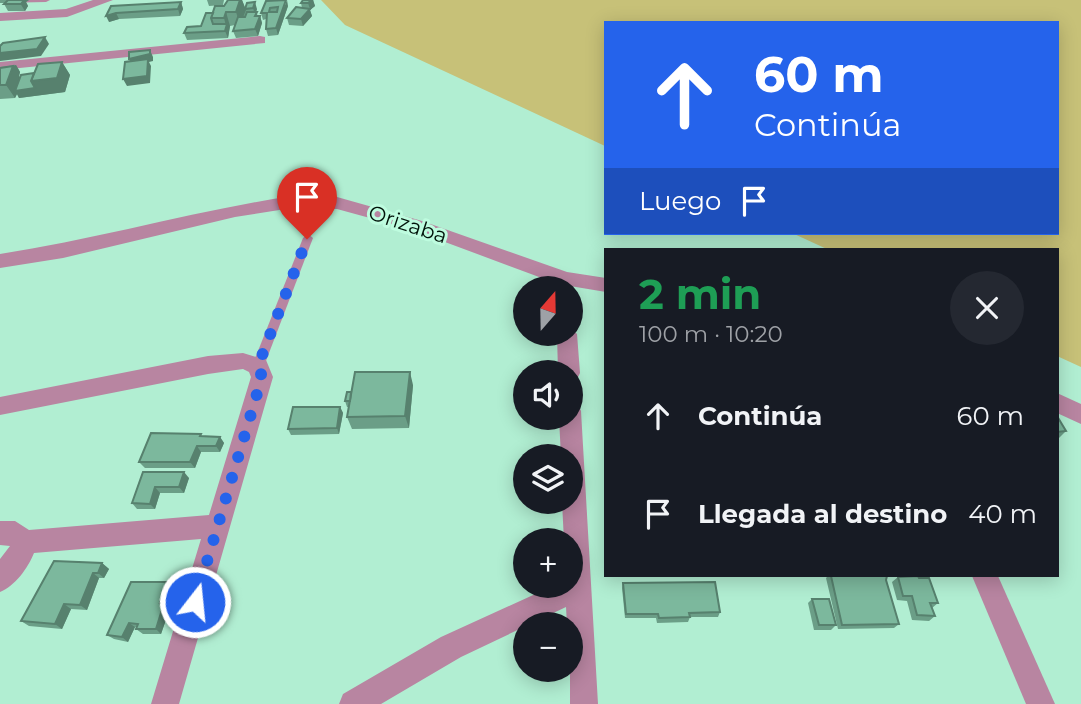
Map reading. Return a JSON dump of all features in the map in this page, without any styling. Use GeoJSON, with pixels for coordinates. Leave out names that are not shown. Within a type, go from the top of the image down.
{"type":"FeatureCollection","features":[{"type":"Feature","properties":{"kind":"street"},"geometry":{"type":"LineString","coordinates":[[0,17],[67,13],[106,0]]}},
{"type":"Feature","properties":{"kind":"street"},"geometry":{"type":"LineString","coordinates":[[0,65],[260,40]]}},
{"type":"Feature","properties":{"kind":"street","name":"Orizaba"},"geometry":{"type":"LineString","coordinates":[[0,261],[63,251],[235,211],[292,202],[337,203],[416,225],[545,276]]}},
{"type":"Feature","properties":{"kind":"street","name":"Orizaba"},"geometry":{"type":"LineString","coordinates":[[583,284],[604,285]]}},
{"type":"Feature","properties":{"kind":"street"},"geometry":{"type":"LineString","coordinates":[[0,406],[208,365],[243,361],[258,366],[262,377],[165,704]]}},
{"type":"Feature","properties":{"kind":"street"},"geometry":{"type":"LineString","coordinates":[[1059,403],[1081,415]]}},
{"type":"Feature","properties":{"kind":"street"},"geometry":{"type":"LineString","coordinates":[[571,430],[575,528]]}},
{"type":"Feature","properties":{"kind":"street"},"geometry":{"type":"LineString","coordinates":[[0,533],[15,533],[24,542],[218,526]]}},
{"type":"Feature","properties":{"kind":"street"},"geometry":{"type":"LineString","coordinates":[[0,579],[21,554],[24,542]]}},
{"type":"Feature","properties":{"kind":"street"},"geometry":{"type":"LineString","coordinates":[[985,577],[1041,704]]}},
{"type":"Feature","properties":{"kind":"street"},"geometry":{"type":"LineString","coordinates":[[353,704],[451,648],[557,598]]}},
{"type":"Feature","properties":{"kind":"street"},"geometry":{"type":"LineString","coordinates":[[579,598],[584,704]]}},
{"type":"Feature","properties":{"kind":"lane"},"geometry":{"type":"LineString","coordinates":[[0,1],[46,0]]}},
{"type":"Feature","properties":{"kind":"lane"},"geometry":{"type":"LineString","coordinates":[[258,366],[307,239]]}},
{"type":"Feature","properties":{"kind":"shaded area"},"geometry":{"type":"Polygon","coordinates":[[[321,0],[1081,0],[1081,367],[1059,357],[1059,248],[825,248],[796,235],[1059,235],[1059,21],[604,21],[604,146],[345,25],[321,0]]]}},
{"type":"Feature","properties":{"kind":"building"},"geometry":{"type":"Polygon","coordinates":[[[8,0],[24,0],[21,4],[4,4],[8,0]]]}},
{"type":"Feature","properties":{"kind":"building"},"geometry":{"type":"Polygon","coordinates":[[[228,0],[240,0],[236,12],[226,12],[224,18],[211,18],[215,6],[224,6],[228,0]]]}},
{"type":"Feature","properties":{"kind":"building"},"geometry":{"type":"Polygon","coordinates":[[[286,0],[276,28],[266,29],[267,13],[261,13],[266,1],[286,0]],[[278,7],[270,8],[269,12],[277,12],[278,7]]]}},
{"type":"Feature","properties":{"kind":"building"},"geometry":{"type":"Polygon","coordinates":[[[181,2],[178,9],[106,16],[111,6],[181,2]]]}},
{"type":"Feature","properties":{"kind":"building"},"geometry":{"type":"Polygon","coordinates":[[[255,2],[253,8],[245,9],[247,3],[255,2]]]}},
{"type":"Feature","properties":{"kind":"building"},"geometry":{"type":"Polygon","coordinates":[[[296,7],[310,9],[301,19],[287,18],[296,7]]]}},
{"type":"Feature","properties":{"kind":"building"},"geometry":{"type":"Polygon","coordinates":[[[247,12],[257,12],[255,16],[260,16],[255,29],[233,31],[238,17],[245,17],[247,12]]]}},
{"type":"Feature","properties":{"kind":"building"},"geometry":{"type":"Polygon","coordinates":[[[206,13],[213,13],[213,24],[227,24],[225,31],[184,33],[187,27],[201,26],[206,13]]]}},
{"type":"Feature","properties":{"kind":"building"},"geometry":{"type":"Polygon","coordinates":[[[45,37],[37,49],[0,53],[3,43],[45,37]]]}},
{"type":"Feature","properties":{"kind":"building"},"geometry":{"type":"Polygon","coordinates":[[[150,50],[150,54],[129,59],[129,52],[150,50]]]}},
{"type":"Feature","properties":{"kind":"building"},"geometry":{"type":"Polygon","coordinates":[[[148,59],[147,76],[123,79],[125,62],[148,59]]]}},
{"type":"Feature","properties":{"kind":"building"},"geometry":{"type":"Polygon","coordinates":[[[62,62],[57,78],[31,81],[38,64],[62,62]]]}},
{"type":"Feature","properties":{"kind":"building"},"geometry":{"type":"Polygon","coordinates":[[[13,66],[6,85],[0,85],[0,68],[13,66]]]}},
{"type":"Feature","properties":{"kind":"building"},"geometry":{"type":"Polygon","coordinates":[[[34,73],[31,81],[35,88],[15,91],[21,75],[34,73]]]}},
{"type":"Feature","properties":{"kind":"building"},"geometry":{"type":"Polygon","coordinates":[[[355,372],[410,372],[405,416],[347,417],[355,372]]]}},
{"type":"Feature","properties":{"kind":"building"},"geometry":{"type":"Polygon","coordinates":[[[347,392],[351,392],[350,401],[345,401],[347,392]]]}},
{"type":"Feature","properties":{"kind":"building"},"geometry":{"type":"Polygon","coordinates":[[[293,407],[340,407],[337,428],[288,429],[293,407]]]}},
{"type":"Feature","properties":{"kind":"building"},"geometry":{"type":"Polygon","coordinates":[[[1059,419],[1066,431],[1059,432],[1059,419]]]}},
{"type":"Feature","properties":{"kind":"building"},"geometry":{"type":"Polygon","coordinates":[[[151,433],[220,437],[216,446],[197,446],[190,462],[139,462],[151,433]]]}},
{"type":"Feature","properties":{"kind":"building"},"geometry":{"type":"Polygon","coordinates":[[[143,472],[184,472],[179,487],[155,487],[150,504],[132,503],[143,472]]]}},
{"type":"Feature","properties":{"kind":"building"},"geometry":{"type":"Polygon","coordinates":[[[54,561],[102,563],[98,573],[93,573],[80,605],[64,604],[55,624],[21,621],[54,561]]]}},
{"type":"Feature","properties":{"kind":"building"},"geometry":{"type":"Polygon","coordinates":[[[831,577],[887,577],[899,624],[842,625],[831,577]]]}},
{"type":"Feature","properties":{"kind":"building"},"geometry":{"type":"Polygon","coordinates":[[[898,577],[929,578],[938,603],[930,603],[935,616],[917,615],[912,596],[903,596],[898,577]]]}},
{"type":"Feature","properties":{"kind":"building"},"geometry":{"type":"Polygon","coordinates":[[[131,582],[167,582],[156,629],[136,629],[138,624],[129,623],[122,637],[107,635],[131,582]]]}},
{"type":"Feature","properties":{"kind":"building"},"geometry":{"type":"Polygon","coordinates":[[[715,582],[720,612],[659,618],[658,614],[626,614],[623,583],[715,582]]]}},
{"type":"Feature","properties":{"kind":"building"},"geometry":{"type":"Polygon","coordinates":[[[812,599],[829,599],[836,625],[819,625],[812,599]]]}},
{"type":"Feature","properties":{"kind":"route"},"geometry":{"type":"LineString","coordinates":[[195,602],[262,377],[258,366],[307,239]]}}]}
